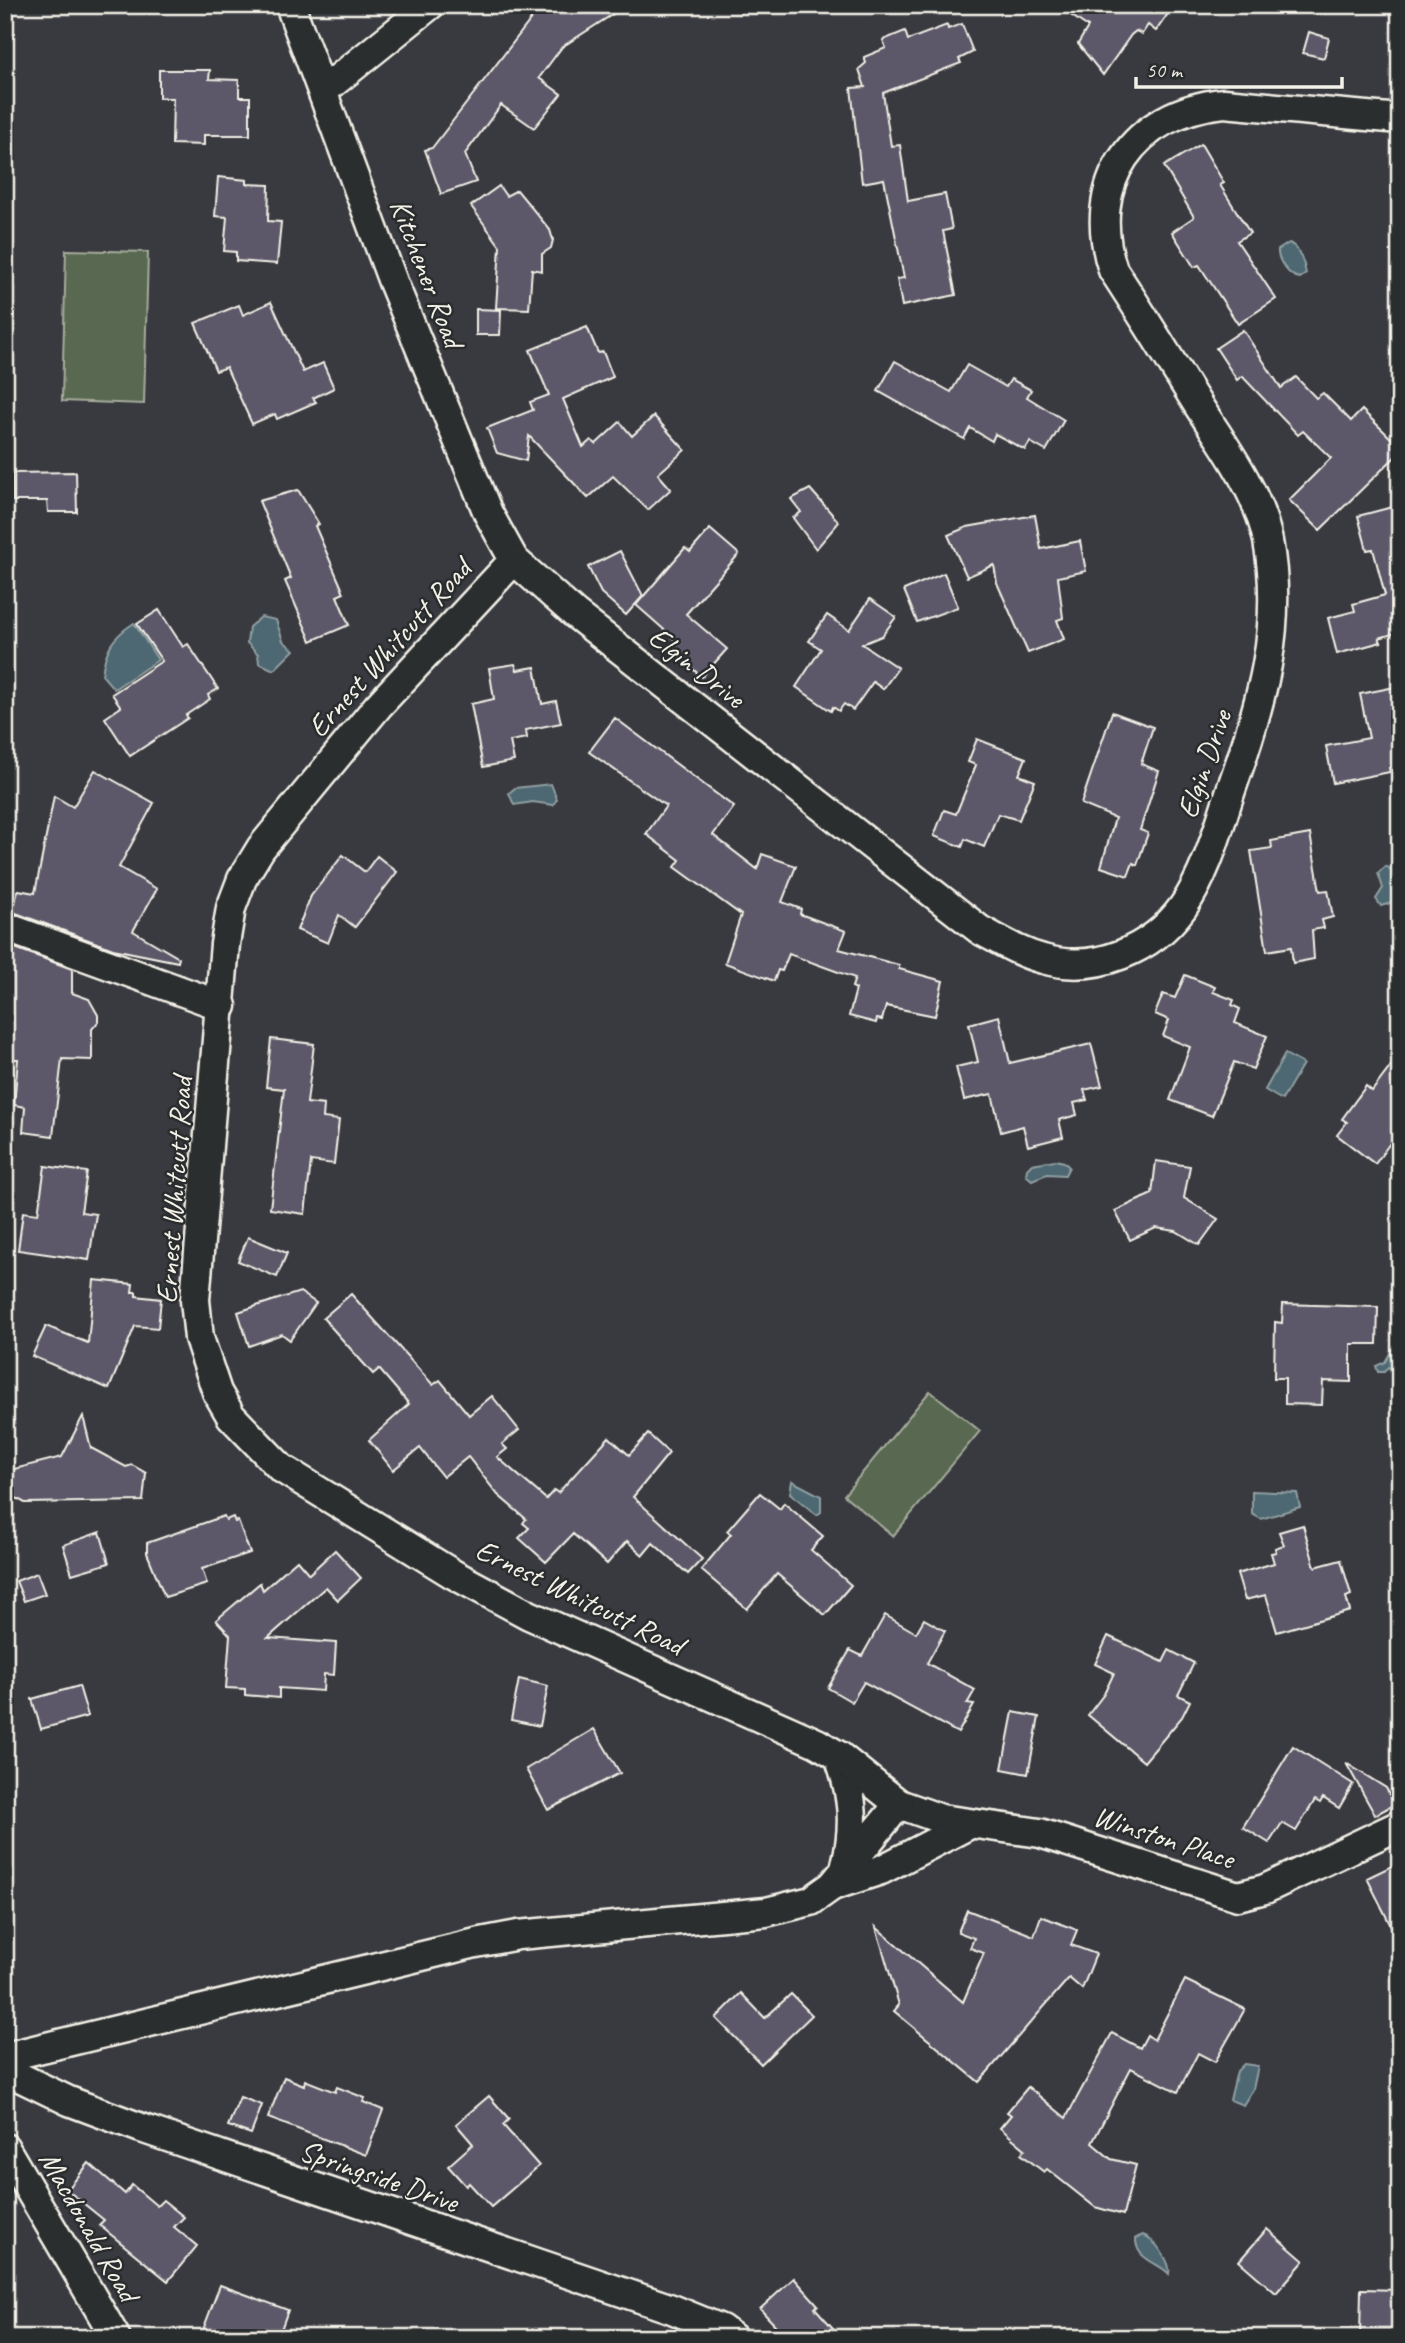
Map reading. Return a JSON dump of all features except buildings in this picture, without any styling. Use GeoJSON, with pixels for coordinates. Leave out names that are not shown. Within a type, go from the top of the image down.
{"type":"FeatureCollection","features":[{"type":"Feature","properties":{"kind":"street","name":"Kitchener Road"},"geometry":{"type":"LineString","coordinates":[[290,5],[393,282],[488,513],[514,560]]}},
{"type":"Feature","properties":{"kind":"street"},"geometry":{"type":"LineString","coordinates":[[323,91],[429,5]]}},
{"type":"Feature","properties":{"kind":"street","name":"Elgin Drive"},"geometry":{"type":"LineString","coordinates":[[514,560],[575,614],[980,930],[1015,950],[1067,964],[1094,962],[1138,948],[1154,937],[1183,906],[1207,859],[1257,715],[1268,671],[1272,637],[1272,570],[1259,512],[1245,482],[1113,271],[1105,247],[1102,219],[1106,196],[1129,149],[1146,132],[1197,106],[1224,103],[1400,119]]}},
{"type":"Feature","properties":{"kind":"street","name":"Ernest Whitcutt Road"},"geometry":{"type":"LineString","coordinates":[[514,560],[378,706],[261,848],[242,879],[231,908],[225,944],[222,1006],[195,1300],[199,1338],[217,1392],[230,1416],[281,1468],[453,1574],[529,1615],[817,1743],[839,1756],[899,1804]]}},
{"type":"Feature","properties":{"kind":"street"},"geometry":{"type":"LineString","coordinates":[[5,927],[222,1006]]}},
{"type":"Feature","properties":{"kind":"street"},"geometry":{"type":"LineString","coordinates":[[838,1879],[854,1824],[851,1792],[839,1756]]}},
{"type":"Feature","properties":{"kind":"street"},"geometry":{"type":"LineString","coordinates":[[5,2056],[476,1942],[531,1934],[766,1912],[811,1900],[838,1879],[899,1804]]}},
{"type":"Feature","properties":{"kind":"street","name":"Winston Place"},"geometry":{"type":"LineString","coordinates":[[899,1804],[919,1814],[968,1825],[1040,1833],[1238,1896],[1265,1889],[1400,1825]]}},
{"type":"Feature","properties":{"kind":"street"},"geometry":{"type":"LineString","coordinates":[[838,1879],[881,1870],[968,1825]]}},
{"type":"Feature","properties":{"kind":"street","name":"Springside Drive"},"geometry":{"type":"LineString","coordinates":[[5,2070],[69,2101],[141,2128],[672,2309],[721,2329],[733,2338]]}},
{"type":"Feature","properties":{"kind":"street","name":"Macdonald Road"},"geometry":{"type":"LineString","coordinates":[[5,2148],[117,2338]]}},
{"type":"Feature","properties":{"kind":"green space"},"geometry":{"type":"Polygon","coordinates":[[[66,250],[148,252],[144,404],[62,401],[66,250]]]}},
{"type":"Feature","properties":{"kind":"green space"},"geometry":{"type":"Polygon","coordinates":[[[930,1391],[980,1431],[893,1536],[844,1495],[930,1391]]]}},
{"type":"Feature","properties":{"kind":"water"},"geometry":{"type":"Polygon","coordinates":[[[1289,243],[1298,252],[1304,265],[1306,274],[1300,278],[1288,271],[1279,258],[1278,250],[1289,243]]]}},
{"type":"Feature","properties":{"kind":"water"},"geometry":{"type":"Polygon","coordinates":[[[261,617],[276,620],[283,641],[294,650],[274,670],[259,663],[258,654],[247,643],[249,627],[261,617]]]}},
{"type":"Feature","properties":{"kind":"water"},"geometry":{"type":"Polygon","coordinates":[[[134,623],[158,660],[114,689],[102,675],[105,658],[115,639],[134,623]]]}},
{"type":"Feature","properties":{"kind":"water"},"geometry":{"type":"Polygon","coordinates":[[[551,784],[557,799],[553,805],[533,802],[514,805],[509,793],[515,788],[551,784]]]}},
{"type":"Feature","properties":{"kind":"water"},"geometry":{"type":"Polygon","coordinates":[[[1386,866],[1395,873],[1398,896],[1394,902],[1381,906],[1376,899],[1383,888],[1378,873],[1386,866]]]}},
{"type":"Feature","properties":{"kind":"water"},"geometry":{"type":"Polygon","coordinates":[[[1285,1054],[1303,1064],[1282,1100],[1265,1090],[1285,1054]]]}},
{"type":"Feature","properties":{"kind":"water"},"geometry":{"type":"Polygon","coordinates":[[[1055,1160],[1064,1162],[1069,1167],[1065,1175],[1047,1174],[1032,1180],[1026,1175],[1032,1164],[1055,1160]]]}},
{"type":"Feature","properties":{"kind":"water"},"geometry":{"type":"Polygon","coordinates":[[[1400,1336],[1400,1373],[1388,1367],[1384,1372],[1378,1372],[1376,1366],[1385,1362],[1400,1336]]]}},
{"type":"Feature","properties":{"kind":"water"},"geometry":{"type":"Polygon","coordinates":[[[792,1481],[821,1496],[821,1512],[817,1515],[790,1493],[792,1481]]]}},
{"type":"Feature","properties":{"kind":"water"},"geometry":{"type":"Polygon","coordinates":[[[1252,1491],[1297,1493],[1300,1507],[1261,1519],[1252,1514],[1252,1491]]]}},
{"type":"Feature","properties":{"kind":"water"},"geometry":{"type":"Polygon","coordinates":[[[1244,2064],[1258,2066],[1253,2089],[1243,2105],[1230,2100],[1237,2071],[1244,2064]]]}},
{"type":"Feature","properties":{"kind":"water"},"geometry":{"type":"Polygon","coordinates":[[[1143,2235],[1161,2252],[1168,2264],[1169,2274],[1139,2251],[1136,2238],[1143,2235]]]}}]}
